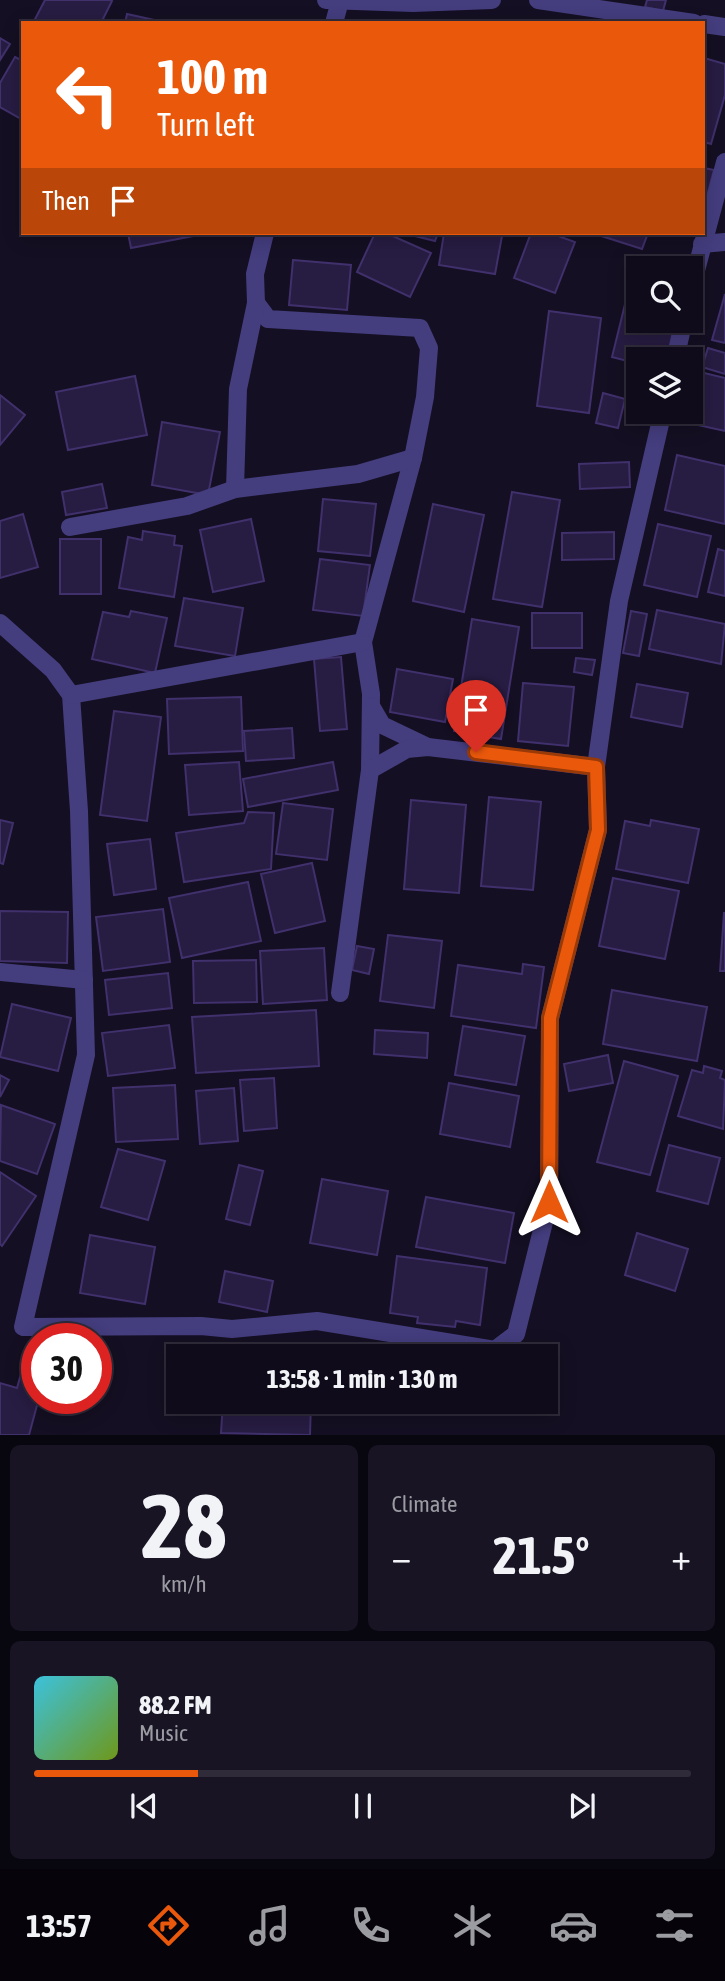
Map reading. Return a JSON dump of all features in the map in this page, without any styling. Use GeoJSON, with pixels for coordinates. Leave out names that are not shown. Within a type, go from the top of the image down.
{"type":"FeatureCollection","features":[{"type":"Feature","properties":{"kind":"street"},"geometry":{"type":"LineString","coordinates":[[326,0],[414,3],[492,0]]}},
{"type":"Feature","properties":{"kind":"street"},"geometry":{"type":"LineString","coordinates":[[538,0],[680,21]]}},
{"type":"Feature","properties":{"kind":"street"},"geometry":{"type":"LineString","coordinates":[[335,21],[340,1]]}},
{"type":"Feature","properties":{"kind":"street"},"geometry":{"type":"LineString","coordinates":[[705,24],[725,27]]}},
{"type":"Feature","properties":{"kind":"street"},"geometry":{"type":"LineString","coordinates":[[705,233],[725,162]]}},
{"type":"Feature","properties":{"kind":"street"},"geometry":{"type":"LineString","coordinates":[[236,489],[238,389],[256,303],[255,274],[265,235]]}},
{"type":"Feature","properties":{"kind":"street"},"geometry":{"type":"LineString","coordinates":[[699,256],[705,235]]}},
{"type":"Feature","properties":{"kind":"street"},"geometry":{"type":"LineString","coordinates":[[702,244],[725,242]]}},
{"type":"Feature","properties":{"kind":"street"},"geometry":{"type":"LineString","coordinates":[[256,303],[268,319],[420,328],[429,348],[425,397],[413,458],[363,642],[370,704],[370,770],[340,993]]}},
{"type":"Feature","properties":{"kind":"street"},"geometry":{"type":"LineString","coordinates":[[0,623],[52,670],[71,695],[79,811],[86,1055],[23,1327],[201,1326],[232,1329],[317,1321],[495,1350],[516,1334],[549,1202],[550,1018],[598,830],[596,767],[619,601],[660,424]]}},
{"type":"Feature","properties":{"kind":"street"},"geometry":{"type":"LineString","coordinates":[[70,527],[187,506],[236,489],[358,474],[413,458]]}},
{"type":"Feature","properties":{"kind":"street"},"geometry":{"type":"LineString","coordinates":[[71,695],[363,642]]}},
{"type":"Feature","properties":{"kind":"street"},"geometry":{"type":"LineString","coordinates":[[370,704],[382,725],[428,747]]}},
{"type":"Feature","properties":{"kind":"street"},"geometry":{"type":"LineString","coordinates":[[370,770],[407,749],[428,747],[596,767]]}},
{"type":"Feature","properties":{"kind":"street"},"geometry":{"type":"LineString","coordinates":[[0,972],[84,980]]}},
{"type":"Feature","properties":{"kind":"building"},"geometry":{"type":"Polygon","coordinates":[[[45,0],[112,1],[102,21],[34,21],[45,0]]]}},
{"type":"Feature","properties":{"kind":"building"},"geometry":{"type":"Polygon","coordinates":[[[647,0],[666,0],[663,11],[645,7],[647,0]]]}},
{"type":"Feature","properties":{"kind":"building"},"geometry":{"type":"Polygon","coordinates":[[[127,14],[159,21],[125,21],[127,14]]]}},
{"type":"Feature","properties":{"kind":"building"},"geometry":{"type":"Polygon","coordinates":[[[0,38],[10,44],[0,60],[0,38]]]}},
{"type":"Feature","properties":{"kind":"building"},"geometry":{"type":"Polygon","coordinates":[[[15,57],[21,60],[21,119],[0,107],[0,83],[15,57]]]}},
{"type":"Feature","properties":{"kind":"building"},"geometry":{"type":"Polygon","coordinates":[[[705,58],[725,64],[725,95],[711,144],[705,142],[705,58]]]}},
{"type":"Feature","properties":{"kind":"building"},"geometry":{"type":"Polygon","coordinates":[[[705,168],[714,170],[705,203],[705,168]]]}},
{"type":"Feature","properties":{"kind":"building"},"geometry":{"type":"Polygon","coordinates":[[[128,235],[199,235],[131,248],[128,235]]]}},
{"type":"Feature","properties":{"kind":"building"},"geometry":{"type":"Polygon","coordinates":[[[374,235],[390,235],[431,253],[410,297],[357,272],[374,235]]]}},
{"type":"Feature","properties":{"kind":"building"},"geometry":{"type":"Polygon","coordinates":[[[411,235],[437,235],[435,241],[411,235]]]}},
{"type":"Feature","properties":{"kind":"building"},"geometry":{"type":"Polygon","coordinates":[[[444,235],[502,236],[495,274],[439,265],[444,235]]]}},
{"type":"Feature","properties":{"kind":"building"},"geometry":{"type":"Polygon","coordinates":[[[530,235],[556,235],[575,242],[555,293],[514,278],[530,235]]]}},
{"type":"Feature","properties":{"kind":"building"},"geometry":{"type":"Polygon","coordinates":[[[598,235],[647,235],[642,249],[598,235]]]}},
{"type":"Feature","properties":{"kind":"building"},"geometry":{"type":"Polygon","coordinates":[[[293,260],[351,265],[347,310],[289,305],[293,260]]]}},
{"type":"Feature","properties":{"kind":"building"},"geometry":{"type":"Polygon","coordinates":[[[725,294],[725,343],[712,340],[725,294]]]}},
{"type":"Feature","properties":{"kind":"building"},"geometry":{"type":"Polygon","coordinates":[[[626,300],[626,333],[674,333],[671,347],[626,347],[626,361],[612,357],[626,300]]]}},
{"type":"Feature","properties":{"kind":"building"},"geometry":{"type":"Polygon","coordinates":[[[549,311],[601,318],[589,413],[537,406],[549,311]]]}},
{"type":"Feature","properties":{"kind":"building"},"geometry":{"type":"Polygon","coordinates":[[[708,348],[725,353],[725,374],[703,367],[708,348]]]}},
{"type":"Feature","properties":{"kind":"building"},"geometry":{"type":"Polygon","coordinates":[[[703,373],[725,378],[725,431],[694,424],[703,424],[703,373]]]}},
{"type":"Feature","properties":{"kind":"building"},"geometry":{"type":"Polygon","coordinates":[[[135,376],[147,435],[68,450],[56,392],[135,376]]]}},
{"type":"Feature","properties":{"kind":"building"},"geometry":{"type":"Polygon","coordinates":[[[603,393],[625,399],[618,428],[596,423],[603,393]]]}},
{"type":"Feature","properties":{"kind":"building"},"geometry":{"type":"Polygon","coordinates":[[[0,395],[25,415],[0,445],[0,395]]]}},
{"type":"Feature","properties":{"kind":"building"},"geometry":{"type":"Polygon","coordinates":[[[162,422],[220,432],[208,495],[152,485],[162,422]]]}},
{"type":"Feature","properties":{"kind":"building"},"geometry":{"type":"Polygon","coordinates":[[[677,455],[725,466],[725,524],[665,510],[677,455]]]}},
{"type":"Feature","properties":{"kind":"building"},"geometry":{"type":"Polygon","coordinates":[[[629,462],[630,487],[580,489],[579,464],[629,462]]]}},
{"type":"Feature","properties":{"kind":"building"},"geometry":{"type":"Polygon","coordinates":[[[102,484],[107,508],[66,515],[62,492],[102,484]]]}},
{"type":"Feature","properties":{"kind":"building"},"geometry":{"type":"Polygon","coordinates":[[[512,492],[560,500],[542,607],[493,599],[512,492]]]}},
{"type":"Feature","properties":{"kind":"building"},"geometry":{"type":"Polygon","coordinates":[[[323,499],[376,504],[370,556],[318,551],[323,499]]]}},
{"type":"Feature","properties":{"kind":"building"},"geometry":{"type":"Polygon","coordinates":[[[433,504],[484,515],[464,612],[413,601],[433,504]]]}},
{"type":"Feature","properties":{"kind":"building"},"geometry":{"type":"Polygon","coordinates":[[[23,514],[38,567],[0,578],[0,521],[23,514]]]}},
{"type":"Feature","properties":{"kind":"building"},"geometry":{"type":"Polygon","coordinates":[[[251,519],[264,581],[213,592],[200,530],[251,519]]]}},
{"type":"Feature","properties":{"kind":"building"},"geometry":{"type":"Polygon","coordinates":[[[658,524],[711,536],[697,597],[644,585],[658,524]]]}},
{"type":"Feature","properties":{"kind":"building"},"geometry":{"type":"Polygon","coordinates":[[[143,531],[175,536],[174,545],[182,546],[174,597],[119,588],[128,537],[142,540],[143,531]]]}},
{"type":"Feature","properties":{"kind":"building"},"geometry":{"type":"Polygon","coordinates":[[[614,532],[614,559],[562,560],[562,533],[614,532]]]}},
{"type":"Feature","properties":{"kind":"building"},"geometry":{"type":"Polygon","coordinates":[[[60,539],[101,539],[101,594],[60,594],[60,539]]]}},
{"type":"Feature","properties":{"kind":"building"},"geometry":{"type":"Polygon","coordinates":[[[718,549],[725,551],[725,596],[708,592],[718,549]]]}},
{"type":"Feature","properties":{"kind":"building"},"geometry":{"type":"Polygon","coordinates":[[[320,559],[370,565],[363,616],[313,610],[320,559]]]}},
{"type":"Feature","properties":{"kind":"building"},"geometry":{"type":"Polygon","coordinates":[[[184,598],[243,608],[235,656],[175,646],[184,598]]]}},
{"type":"Feature","properties":{"kind":"building"},"geometry":{"type":"Polygon","coordinates":[[[657,610],[725,624],[721,664],[649,649],[657,610]]]}},
{"type":"Feature","properties":{"kind":"building"},"geometry":{"type":"Polygon","coordinates":[[[131,611],[167,618],[155,673],[92,659],[103,612],[129,617],[131,611]]]}},
{"type":"Feature","properties":{"kind":"building"},"geometry":{"type":"Polygon","coordinates":[[[631,611],[647,614],[639,656],[623,653],[631,611]]]}},
{"type":"Feature","properties":{"kind":"building"},"geometry":{"type":"Polygon","coordinates":[[[532,613],[582,613],[582,648],[532,648],[532,613]]]}},
{"type":"Feature","properties":{"kind":"building"},"geometry":{"type":"Polygon","coordinates":[[[472,619],[519,627],[501,739],[454,731],[472,619]]]}},
{"type":"Feature","properties":{"kind":"building"},"geometry":{"type":"Polygon","coordinates":[[[341,657],[347,729],[320,731],[314,659],[341,657]]]}},
{"type":"Feature","properties":{"kind":"building"},"geometry":{"type":"Polygon","coordinates":[[[576,658],[595,660],[592,675],[574,672],[576,658]]]}},
{"type":"Feature","properties":{"kind":"building"},"geometry":{"type":"Polygon","coordinates":[[[397,669],[453,679],[445,722],[390,712],[397,669]]]}},
{"type":"Feature","properties":{"kind":"building"},"geometry":{"type":"Polygon","coordinates":[[[523,683],[574,687],[568,746],[518,741],[523,683]]]}},
{"type":"Feature","properties":{"kind":"building"},"geometry":{"type":"Polygon","coordinates":[[[637,684],[688,693],[682,727],[631,717],[637,684]]]}},
{"type":"Feature","properties":{"kind":"building"},"geometry":{"type":"Polygon","coordinates":[[[241,697],[243,751],[169,754],[167,699],[241,697]]]}},
{"type":"Feature","properties":{"kind":"building"},"geometry":{"type":"Polygon","coordinates":[[[114,711],[161,717],[147,821],[100,815],[114,711]]]}},
{"type":"Feature","properties":{"kind":"building"},"geometry":{"type":"Polygon","coordinates":[[[292,728],[294,758],[246,761],[244,731],[292,728]]]}},
{"type":"Feature","properties":{"kind":"building"},"geometry":{"type":"Polygon","coordinates":[[[239,762],[243,811],[189,815],[185,765],[239,762]]]}},
{"type":"Feature","properties":{"kind":"building"},"geometry":{"type":"Polygon","coordinates":[[[333,762],[338,790],[248,807],[243,779],[333,762]]]}},
{"type":"Feature","properties":{"kind":"building"},"geometry":{"type":"Polygon","coordinates":[[[489,797],[541,802],[533,890],[481,886],[489,797]]]}},
{"type":"Feature","properties":{"kind":"building"},"geometry":{"type":"Polygon","coordinates":[[[411,800],[466,805],[459,893],[404,889],[411,800]]]}},
{"type":"Feature","properties":{"kind":"building"},"geometry":{"type":"Polygon","coordinates":[[[283,803],[333,809],[327,860],[276,854],[283,803]]]}},
{"type":"Feature","properties":{"kind":"building"},"geometry":{"type":"Polygon","coordinates":[[[248,812],[274,813],[271,869],[184,882],[176,833],[244,823],[248,812]]]}},
{"type":"Feature","properties":{"kind":"building"},"geometry":{"type":"Polygon","coordinates":[[[0,820],[13,823],[3,864],[0,863],[0,820]]]}},
{"type":"Feature","properties":{"kind":"building"},"geometry":{"type":"Polygon","coordinates":[[[651,820],[699,829],[688,883],[616,869],[625,821],[650,826],[651,820]]]}},
{"type":"Feature","properties":{"kind":"building"},"geometry":{"type":"Polygon","coordinates":[[[150,839],[156,889],[114,895],[107,844],[150,839]]]}},
{"type":"Feature","properties":{"kind":"building"},"geometry":{"type":"Polygon","coordinates":[[[312,863],[325,921],[275,933],[261,874],[312,863]]]}},
{"type":"Feature","properties":{"kind":"building"},"geometry":{"type":"Polygon","coordinates":[[[613,878],[679,891],[665,959],[599,946],[613,878]]]}},
{"type":"Feature","properties":{"kind":"building"},"geometry":{"type":"Polygon","coordinates":[[[248,882],[261,941],[182,958],[169,898],[248,882]]]}},
{"type":"Feature","properties":{"kind":"building"},"geometry":{"type":"Polygon","coordinates":[[[163,909],[170,962],[103,971],[96,917],[163,909]]]}},
{"type":"Feature","properties":{"kind":"building"},"geometry":{"type":"Polygon","coordinates":[[[0,911],[68,912],[67,963],[0,961],[0,911]]]}},
{"type":"Feature","properties":{"kind":"building"},"geometry":{"type":"Polygon","coordinates":[[[724,913],[725,971],[720,971],[724,913]]]}},
{"type":"Feature","properties":{"kind":"building"},"geometry":{"type":"Polygon","coordinates":[[[388,935],[442,941],[434,1008],[380,1001],[388,935]]]}},
{"type":"Feature","properties":{"kind":"building"},"geometry":{"type":"Polygon","coordinates":[[[357,946],[374,949],[369,974],[352,970],[357,946]]]}},
{"type":"Feature","properties":{"kind":"building"},"geometry":{"type":"Polygon","coordinates":[[[324,948],[327,1000],[263,1004],[260,951],[324,948]]]}},
{"type":"Feature","properties":{"kind":"building"},"geometry":{"type":"Polygon","coordinates":[[[256,960],[257,1002],[194,1003],[193,961],[256,960]]]}},
{"type":"Feature","properties":{"kind":"building"},"geometry":{"type":"Polygon","coordinates":[[[523,964],[544,967],[536,1028],[451,1016],[458,965],[522,974],[523,964]]]}},
{"type":"Feature","properties":{"kind":"building"},"geometry":{"type":"Polygon","coordinates":[[[168,973],[172,1008],[109,1015],[105,980],[168,973]]]}},
{"type":"Feature","properties":{"kind":"building"},"geometry":{"type":"Polygon","coordinates":[[[612,990],[707,1007],[697,1061],[603,1044],[612,990]]]}},
{"type":"Feature","properties":{"kind":"building"},"geometry":{"type":"Polygon","coordinates":[[[12,1004],[71,1018],[58,1071],[0,1057],[12,1004]]]}},
{"type":"Feature","properties":{"kind":"building"},"geometry":{"type":"Polygon","coordinates":[[[316,1010],[319,1066],[196,1073],[192,1017],[316,1010]]]}},
{"type":"Feature","properties":{"kind":"building"},"geometry":{"type":"Polygon","coordinates":[[[169,1025],[175,1068],[108,1076],[102,1033],[169,1025]]]}},
{"type":"Feature","properties":{"kind":"building"},"geometry":{"type":"Polygon","coordinates":[[[463,1026],[525,1036],[516,1085],[455,1075],[463,1026]]]}},
{"type":"Feature","properties":{"kind":"building"},"geometry":{"type":"Polygon","coordinates":[[[375,1030],[428,1033],[427,1058],[374,1054],[375,1030]]]}},
{"type":"Feature","properties":{"kind":"building"},"geometry":{"type":"Polygon","coordinates":[[[608,1055],[613,1083],[569,1091],[564,1064],[608,1055]]]}},
{"type":"Feature","properties":{"kind":"building"},"geometry":{"type":"Polygon","coordinates":[[[624,1061],[678,1076],[650,1175],[597,1162],[624,1061]]]}},
{"type":"Feature","properties":{"kind":"building"},"geometry":{"type":"Polygon","coordinates":[[[704,1066],[722,1071],[720,1078],[725,1080],[723,1129],[678,1116],[692,1070],[703,1073],[704,1066]]]}},
{"type":"Feature","properties":{"kind":"building"},"geometry":{"type":"Polygon","coordinates":[[[0,1075],[9,1080],[0,1097],[0,1075]]]}},
{"type":"Feature","properties":{"kind":"building"},"geometry":{"type":"Polygon","coordinates":[[[274,1078],[277,1128],[244,1131],[240,1080],[274,1078]]]}},
{"type":"Feature","properties":{"kind":"building"},"geometry":{"type":"Polygon","coordinates":[[[449,1083],[519,1096],[510,1147],[440,1134],[449,1083]]]}},
{"type":"Feature","properties":{"kind":"building"},"geometry":{"type":"Polygon","coordinates":[[[175,1085],[178,1139],[116,1142],[113,1088],[175,1085]]]}},
{"type":"Feature","properties":{"kind":"building"},"geometry":{"type":"Polygon","coordinates":[[[234,1088],[238,1141],[200,1144],[196,1091],[234,1088]]]}},
{"type":"Feature","properties":{"kind":"building"},"geometry":{"type":"Polygon","coordinates":[[[1,1105],[55,1124],[37,1174],[0,1161],[1,1105]]]}},
{"type":"Feature","properties":{"kind":"building"},"geometry":{"type":"Polygon","coordinates":[[[669,1145],[720,1158],[708,1204],[657,1191],[669,1145]]]}},
{"type":"Feature","properties":{"kind":"building"},"geometry":{"type":"Polygon","coordinates":[[[118,1149],[165,1161],[148,1220],[101,1207],[118,1149]]]}},
{"type":"Feature","properties":{"kind":"building"},"geometry":{"type":"Polygon","coordinates":[[[239,1165],[263,1171],[250,1225],[226,1219],[239,1165]]]}},
{"type":"Feature","properties":{"kind":"building"},"geometry":{"type":"Polygon","coordinates":[[[0,1172],[36,1196],[2,1246],[0,1244],[0,1172]]]}},
{"type":"Feature","properties":{"kind":"building"},"geometry":{"type":"Polygon","coordinates":[[[322,1179],[388,1191],[377,1255],[310,1243],[322,1179]]]}},
{"type":"Feature","properties":{"kind":"building"},"geometry":{"type":"Polygon","coordinates":[[[426,1197],[514,1213],[505,1263],[416,1247],[426,1197]]]}},
{"type":"Feature","properties":{"kind":"building"},"geometry":{"type":"Polygon","coordinates":[[[637,1233],[688,1249],[675,1291],[625,1275],[637,1233]]]}},
{"type":"Feature","properties":{"kind":"building"},"geometry":{"type":"Polygon","coordinates":[[[90,1235],[155,1247],[145,1304],[80,1293],[90,1235]]]}},
{"type":"Feature","properties":{"kind":"building"},"geometry":{"type":"Polygon","coordinates":[[[397,1256],[487,1268],[480,1325],[456,1321],[455,1327],[417,1323],[418,1317],[390,1313],[397,1256]]]}},
{"type":"Feature","properties":{"kind":"building"},"geometry":{"type":"Polygon","coordinates":[[[225,1271],[273,1281],[267,1312],[219,1302],[225,1271]]]}},
{"type":"Feature","properties":{"kind":"building"},"geometry":{"type":"Polygon","coordinates":[[[21,1374],[21,1414],[35,1414],[29,1435],[0,1435],[0,1383],[17,1388],[21,1374]]]}},
{"type":"Feature","properties":{"kind":"building"},"geometry":{"type":"Polygon","coordinates":[[[222,1414],[311,1414],[310,1435],[221,1433],[222,1414]]]}},
{"type":"Feature","properties":{"kind":"route"},"geometry":{"type":"LineString","coordinates":[[476,752],[596,767],[598,830],[550,1018],[549,1202]]}}]}
